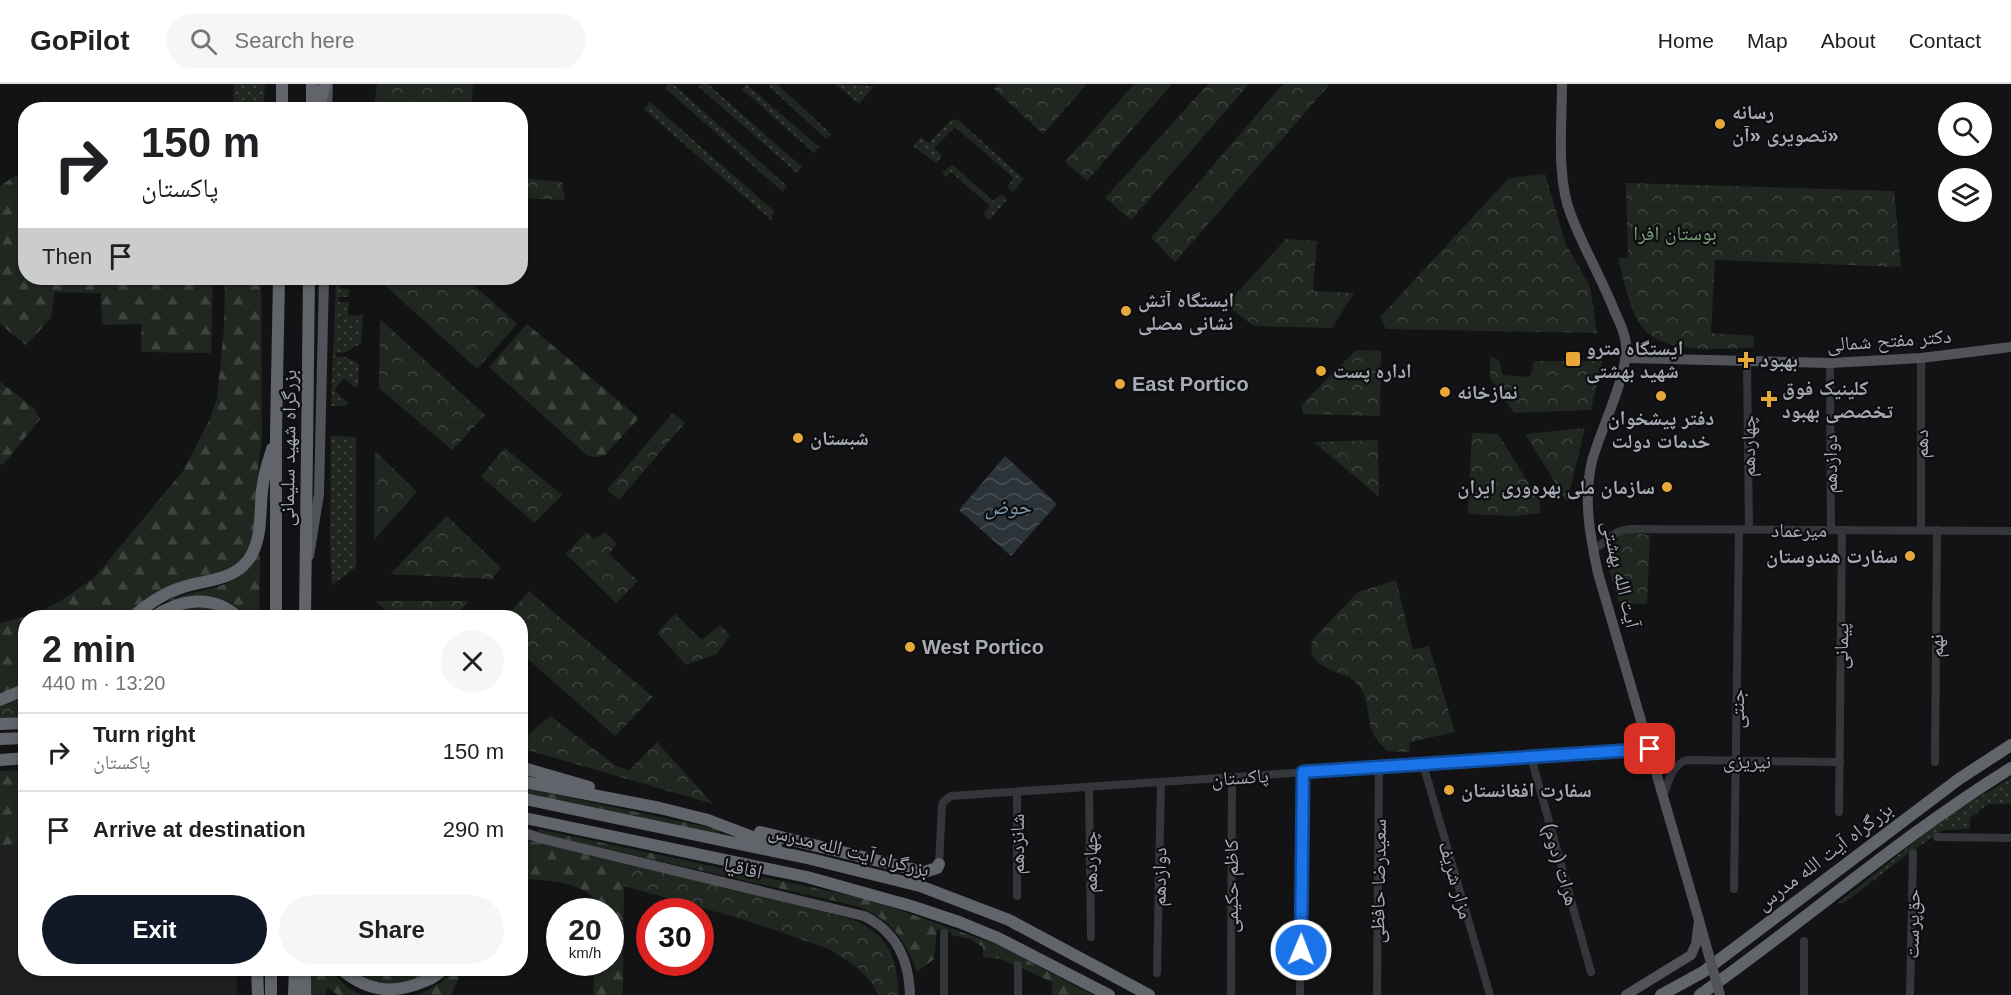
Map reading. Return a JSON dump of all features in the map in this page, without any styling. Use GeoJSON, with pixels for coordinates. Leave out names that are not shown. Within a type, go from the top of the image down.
{"type":"FeatureCollection","features":[{"type":"Feature","properties":{"kind":"highway"},"geometry":{"type":"LineString","coordinates":[[282,84],[282,102]]}},
{"type":"Feature","properties":{"kind":"highway"},"geometry":{"type":"LineString","coordinates":[[312,84],[312,102]]}},
{"type":"Feature","properties":{"kind":"highway"},"geometry":{"type":"LineString","coordinates":[[320,102],[326,84]]}},
{"type":"Feature","properties":{"kind":"highway","name":"بزرگراه شهید سلیمانی"},"geometry":{"type":"LineString","coordinates":[[276,610],[279,285]]}},
{"type":"Feature","properties":{"kind":"highway","name":"بزرگراه شهید سلیمانی"},"geometry":{"type":"LineString","coordinates":[[305,610],[309,285]]}},
{"type":"Feature","properties":{"kind":"highway"},"geometry":{"type":"LineString","coordinates":[[143,610],[174,591],[227,577],[247,562],[254,551],[260,529],[263,483],[276,433]]}},
{"type":"Feature","properties":{"kind":"highway"},"geometry":{"type":"LineString","coordinates":[[306,574],[313,610]]}},
{"type":"Feature","properties":{"kind":"highway"},"geometry":{"type":"LineString","coordinates":[[166,610],[177,604],[197,601],[208,602],[230,610]]}},
{"type":"Feature","properties":{"kind":"highway"},"geometry":{"type":"LineString","coordinates":[[0,700],[18,692]]}},
{"type":"Feature","properties":{"kind":"highway"},"geometry":{"type":"LineString","coordinates":[[0,724],[18,723]]}},
{"type":"Feature","properties":{"kind":"highway"},"geometry":{"type":"LineString","coordinates":[[0,739],[18,738]]}},
{"type":"Feature","properties":{"kind":"highway","name":"بزرگراه آیت الله مدرس"},"geometry":{"type":"LineString","coordinates":[[1661,995],[1702,972],[1959,779],[2011,746]]}},
{"type":"Feature","properties":{"kind":"highway"},"geometry":{"type":"LineString","coordinates":[[2,759],[18,758]]}},
{"type":"Feature","properties":{"kind":"highway"},"geometry":{"type":"LineString","coordinates":[[2,759],[18,762]]}},
{"type":"Feature","properties":{"kind":"highway","name":"بزرگراه آیت الله مدرس"},"geometry":{"type":"LineString","coordinates":[[1700,995],[1753,958],[1898,845],[1968,795],[2011,768]]}},
{"type":"Feature","properties":{"kind":"highway"},"geometry":{"type":"LineString","coordinates":[[528,769],[660,808],[924,872],[937,868],[939,864]]}},
{"type":"Feature","properties":{"kind":"highway"},"geometry":{"type":"LineString","coordinates":[[528,783],[660,808]]}},
{"type":"Feature","properties":{"kind":"highway","name":"بزرگراه آیت الله مدرس"},"geometry":{"type":"LineString","coordinates":[[528,800],[811,859],[920,886],[995,914],[1149,995]]}},
{"type":"Feature","properties":{"kind":"highway","name":"بزرگراه آیت الله مدرس"},"geometry":{"type":"LineString","coordinates":[[528,819],[807,877],[911,906],[998,938],[1109,995]]}},
{"type":"Feature","properties":{"kind":"highway"},"geometry":{"type":"LineString","coordinates":[[708,820],[811,859]]}},
{"type":"Feature","properties":{"kind":"highway"},"geometry":{"type":"LineString","coordinates":[[257,976],[258,995]]}},
{"type":"Feature","properties":{"kind":"highway"},"geometry":{"type":"LineString","coordinates":[[271,976],[271,995]]}},
{"type":"Feature","properties":{"kind":"highway"},"geometry":{"type":"LineString","coordinates":[[294,995],[295,976]]}},
{"type":"Feature","properties":{"kind":"highway"},"geometry":{"type":"LineString","coordinates":[[305,976],[305,995]]}},
{"type":"Feature","properties":{"kind":"highway"},"geometry":{"type":"LineString","coordinates":[[350,976],[360,983],[392,991],[407,988],[438,976]]}},
{"type":"Feature","properties":{"kind":"main road"},"geometry":{"type":"LineString","coordinates":[[326,84],[327,102]]}},
{"type":"Feature","properties":{"kind":"main road","name":"آیت الله بهشتی"},"geometry":{"type":"LineString","coordinates":[[1562,84],[1563,172],[1567,205],[1600,275],[1626,340],[1626,358],[1588,480],[1587,500],[1593,549],[1650,749],[1665,791],[1720,995]]}},
{"type":"Feature","properties":{"kind":"main road"},"geometry":{"type":"LineString","coordinates":[[306,574],[319,494],[324,285]]}},
{"type":"Feature","properties":{"kind":"main road","name":"دکتر مفتح شمالی"},"geometry":{"type":"LineString","coordinates":[[1626,358],[1830,363],[1921,358],[2011,347]]}},
{"type":"Feature","properties":{"kind":"main road","name":"اقاقیا"},"geometry":{"type":"LineString","coordinates":[[528,834],[864,916],[884,928],[900,949],[909,976],[910,995]]}},
{"type":"Feature","properties":{"kind":"main road"},"geometry":{"type":"LineString","coordinates":[[1626,995],[1692,955],[1699,921]]}},
{"type":"Feature","properties":{"kind":"street","name":"دهم"},"geometry":{"type":"LineString","coordinates":[[1921,358],[1922,530]]}},
{"type":"Feature","properties":{"kind":"street","name":"چهاردهم"},"geometry":{"type":"LineString","coordinates":[[1744,529],[1747,362]]}},
{"type":"Feature","properties":{"kind":"street","name":"دوازدهم"},"geometry":{"type":"LineString","coordinates":[[1830,363],[1831,530]]}},
{"type":"Feature","properties":{"kind":"street","name":"جنتی"},"geometry":{"type":"LineString","coordinates":[[1734,889],[1744,529]]}},
{"type":"Feature","properties":{"kind":"street","name":"میرعماد"},"geometry":{"type":"LineString","coordinates":[[1593,549],[1620,530],[2011,531]]}},
{"type":"Feature","properties":{"kind":"street","name":"پیمانی"},"geometry":{"type":"LineString","coordinates":[[1839,812],[1842,530]]}},
{"type":"Feature","properties":{"kind":"street","name":"نهم"},"geometry":{"type":"LineString","coordinates":[[1935,762],[1937,530]]}},
{"type":"Feature","properties":{"kind":"street","name":"پاکستان"},"geometry":{"type":"LineString","coordinates":[[939,864],[942,805],[951,796],[1650,749]]}},
{"type":"Feature","properties":{"kind":"street","name":"هرات (دوم)"},"geometry":{"type":"LineString","coordinates":[[1531,757],[1591,972]]}},
{"type":"Feature","properties":{"kind":"street","name":"نیریزی"},"geometry":{"type":"LineString","coordinates":[[1665,791],[1675,769],[1681,762],[1687,760],[1840,762]]}},
{"type":"Feature","properties":{"kind":"street","name":"مزار شریف"},"geometry":{"type":"LineString","coordinates":[[1423,764],[1490,995]]}},
{"type":"Feature","properties":{"kind":"street","name":"سعیدرضا حافظی"},"geometry":{"type":"LineString","coordinates":[[1377,995],[1379,767]]}},
{"type":"Feature","properties":{"kind":"street"},"geometry":{"type":"LineString","coordinates":[[1300,995],[1303,772]]}},
{"type":"Feature","properties":{"kind":"street","name":"کاظم حکیمی"},"geometry":{"type":"LineString","coordinates":[[1231,995],[1232,777]]}},
{"type":"Feature","properties":{"kind":"street","name":"دوازدهم"},"geometry":{"type":"LineString","coordinates":[[1157,973],[1161,782]]}},
{"type":"Feature","properties":{"kind":"street","name":"چهاردهم"},"geometry":{"type":"LineString","coordinates":[[1089,787],[1091,937]]}},
{"type":"Feature","properties":{"kind":"street","name":"شانزدهم"},"geometry":{"type":"LineString","coordinates":[[1017,792],[1017,896]]}},
{"type":"Feature","properties":{"kind":"street"},"geometry":{"type":"LineString","coordinates":[[1937,837],[2011,838]]}},
{"type":"Feature","properties":{"kind":"street","name":"حق‌پرست"},"geometry":{"type":"LineString","coordinates":[[1910,995],[1914,853]]}},
{"type":"Feature","properties":{"kind":"street"},"geometry":{"type":"LineString","coordinates":[[944,933],[944,995]]}},
{"type":"Feature","properties":{"kind":"street"},"geometry":{"type":"LineString","coordinates":[[1804,941],[1804,995]]}},
{"type":"Feature","properties":{"kind":"street"},"geometry":{"type":"LineString","coordinates":[[1017,995],[1018,965]]}},
{"type":"Feature","properties":{"kind":"shaded area"},"geometry":{"type":"Polygon","coordinates":[[[0,795],[18,796],[18,976],[237,976],[237,995],[0,995],[0,795]]]}},
{"type":"Feature","properties":{"kind":"green space"},"geometry":{"type":"Polygon","coordinates":[[[234,84],[265,84],[264,102],[233,102],[234,84]]]}},
{"type":"Feature","properties":{"kind":"green space"},"geometry":{"type":"Polygon","coordinates":[[[377,84],[473,84],[472,102],[375,102],[377,84]]]}},
{"type":"Feature","properties":{"kind":"green space"},"geometry":{"type":"Polygon","coordinates":[[[668,84],[673,84],[787,186],[783,192],[665,88],[668,84]]]}},
{"type":"Feature","properties":{"kind":"green space"},"geometry":{"type":"Polygon","coordinates":[[[701,84],[708,84],[802,167],[797,173],[699,87],[701,84]]]}},
{"type":"Feature","properties":{"kind":"green space"},"geometry":{"type":"Polygon","coordinates":[[[746,84],[819,147],[814,153],[742,89],[746,84]]]}},
{"type":"Feature","properties":{"kind":"green space"},"geometry":{"type":"Polygon","coordinates":[[[777,84],[831,134],[826,139],[768,85],[777,84]]]}},
{"type":"Feature","properties":{"kind":"green space"},"geometry":{"type":"Polygon","coordinates":[[[835,84],[874,86],[859,104],[835,84]]]}},
{"type":"Feature","properties":{"kind":"green space"},"geometry":{"type":"Polygon","coordinates":[[[998,84],[1087,84],[1043,134],[994,89],[998,84]]]}},
{"type":"Feature","properties":{"kind":"green space"},"geometry":{"type":"Polygon","coordinates":[[[1134,84],[1172,84],[1087,181],[1065,162],[1134,84]]]}},
{"type":"Feature","properties":{"kind":"green space"},"geometry":{"type":"Polygon","coordinates":[[[1208,84],[1249,84],[1131,220],[1105,198],[1208,84]]]}},
{"type":"Feature","properties":{"kind":"green space"},"geometry":{"type":"Polygon","coordinates":[[[1283,84],[1330,84],[1175,262],[1151,238],[1283,84]]]}},
{"type":"Feature","properties":{"kind":"green space"},"geometry":{"type":"Polygon","coordinates":[[[650,102],[774,211],[771,220],[644,109],[650,102]]]}},
{"type":"Feature","properties":{"kind":"green space"},"geometry":{"type":"Polygon","coordinates":[[[957,119],[1024,179],[1013,192],[1007,187],[1014,178],[955,127],[934,148],[942,156],[936,163],[913,146],[921,137],[929,143],[950,121],[957,119]]]}},
{"type":"Feature","properties":{"kind":"green space"},"geometry":{"type":"Polygon","coordinates":[[[952,164],[993,201],[1002,194],[1007,199],[990,220],[983,214],[990,206],[951,172],[946,177],[942,173],[952,164]]]}},
{"type":"Feature","properties":{"kind":"green space"},"geometry":{"type":"Polygon","coordinates":[[[1545,174],[1566,245],[1590,286],[1597,333],[1386,329],[1380,317],[1509,178],[1545,174]]]}},
{"type":"Feature","properties":{"kind":"green space"},"geometry":{"type":"Polygon","coordinates":[[[18,176],[18,285],[213,285],[211,353],[141,352],[142,324],[102,325],[101,293],[55,292],[51,318],[26,345],[0,324],[0,186],[18,176]]]}},
{"type":"Feature","properties":{"kind":"green space"},"geometry":{"type":"Polygon","coordinates":[[[528,179],[562,182],[565,200],[528,198],[528,179]]]}},
{"type":"Feature","properties":{"kind":"green space","name":"بوستان افرا"},"geometry":{"type":"Polygon","coordinates":[[[1626,183],[1894,191],[1901,267],[1715,260],[1711,333],[1754,336],[1753,348],[1710,349],[1665,343],[1652,337],[1638,321],[1618,258],[1628,258],[1626,183]]]}},
{"type":"Feature","properties":{"kind":"green space"},"geometry":{"type":"Polygon","coordinates":[[[1286,239],[1317,241],[1313,291],[1354,293],[1332,328],[1254,326],[1226,305],[1286,239]]]}},
{"type":"Feature","properties":{"kind":"green space"},"geometry":{"type":"Polygon","coordinates":[[[225,285],[261,285],[262,435],[257,480],[257,523],[250,546],[238,564],[226,573],[143,602],[134,610],[43,610],[94,578],[183,471],[210,419],[217,398],[224,328],[225,285]]]}},
{"type":"Feature","properties":{"kind":"green space"},"geometry":{"type":"Polygon","coordinates":[[[336,285],[340,285],[340,288],[349,289],[349,297],[339,297],[338,302],[349,302],[348,316],[363,315],[361,343],[346,352],[336,353],[336,357],[346,357],[359,364],[358,387],[354,387],[344,378],[334,390],[349,403],[342,406],[331,406],[336,285]]]}},
{"type":"Feature","properties":{"kind":"green space"},"geometry":{"type":"Polygon","coordinates":[[[385,285],[474,285],[517,324],[477,369],[385,285]]]}},
{"type":"Feature","properties":{"kind":"green space"},"geometry":{"type":"Polygon","coordinates":[[[380,319],[485,415],[452,450],[379,388],[380,319]]]}},
{"type":"Feature","properties":{"kind":"green space"},"geometry":{"type":"Polygon","coordinates":[[[527,324],[639,418],[605,455],[588,456],[489,367],[527,324]]]}},
{"type":"Feature","properties":{"kind":"green space"},"geometry":{"type":"Polygon","coordinates":[[[1356,350],[1381,351],[1380,416],[1303,414],[1301,405],[1356,350]]]}},
{"type":"Feature","properties":{"kind":"green space"},"geometry":{"type":"Polygon","coordinates":[[[1490,357],[1499,360],[1503,375],[1530,377],[1534,361],[1602,361],[1591,410],[1514,413],[1490,378],[1490,357]]]}},
{"type":"Feature","properties":{"kind":"green space"},"geometry":{"type":"Polygon","coordinates":[[[0,382],[34,408],[40,419],[3,465],[0,464],[0,382]]]}},
{"type":"Feature","properties":{"kind":"green space"},"geometry":{"type":"Polygon","coordinates":[[[673,413],[685,423],[619,500],[607,490],[673,413]]]}},
{"type":"Feature","properties":{"kind":"green space"},"geometry":{"type":"Polygon","coordinates":[[[1585,428],[1567,502],[1525,434],[1585,428]]]}},
{"type":"Feature","properties":{"kind":"green space"},"geometry":{"type":"Polygon","coordinates":[[[1472,433],[1498,434],[1540,501],[1540,513],[1515,516],[1468,514],[1472,433]]]}},
{"type":"Feature","properties":{"kind":"green space"},"geometry":{"type":"Polygon","coordinates":[[[331,436],[356,437],[356,567],[332,585],[330,540],[331,436]]]}},
{"type":"Feature","properties":{"kind":"green space"},"geometry":{"type":"Polygon","coordinates":[[[1378,440],[1379,497],[1314,442],[1378,440]]]}},
{"type":"Feature","properties":{"kind":"green space"},"geometry":{"type":"Polygon","coordinates":[[[505,448],[562,495],[534,523],[481,476],[505,448]]]}},
{"type":"Feature","properties":{"kind":"green space"},"geometry":{"type":"Polygon","coordinates":[[[375,451],[417,492],[374,540],[375,451]]]}},
{"type":"Feature","properties":{"kind":"green space"},"geometry":{"type":"Polygon","coordinates":[[[447,516],[501,568],[492,579],[390,574],[447,516]]]}},
{"type":"Feature","properties":{"kind":"green space"},"geometry":{"type":"Polygon","coordinates":[[[586,532],[594,540],[605,532],[617,544],[609,554],[638,581],[616,603],[566,554],[586,532]]]}},
{"type":"Feature","properties":{"kind":"green space"},"geometry":{"type":"Polygon","coordinates":[[[1623,532],[1650,535],[1647,604],[1619,603],[1609,569],[1610,546],[1623,532]]]}},
{"type":"Feature","properties":{"kind":"green space"},"geometry":{"type":"Polygon","coordinates":[[[260,553],[259,610],[240,610],[230,603],[210,597],[167,601],[230,582],[250,566],[260,553]]]}},
{"type":"Feature","properties":{"kind":"green space"},"geometry":{"type":"Polygon","coordinates":[[[1396,580],[1413,650],[1429,646],[1455,732],[1410,742],[1409,752],[1387,751],[1376,739],[1372,730],[1366,700],[1360,687],[1354,681],[1317,661],[1311,648],[1313,639],[1358,592],[1396,580]]]}},
{"type":"Feature","properties":{"kind":"green space"},"geometry":{"type":"Polygon","coordinates":[[[529,591],[653,697],[615,736],[528,659],[528,610],[512,610],[529,591]]]}},
{"type":"Feature","properties":{"kind":"green space"},"geometry":{"type":"Polygon","coordinates":[[[375,601],[469,601],[461,610],[386,610],[375,601]]]}},
{"type":"Feature","properties":{"kind":"green space"},"geometry":{"type":"Polygon","coordinates":[[[197,606],[216,610],[179,610],[197,606]]]}},
{"type":"Feature","properties":{"kind":"green space"},"geometry":{"type":"Polygon","coordinates":[[[675,614],[702,640],[720,625],[730,635],[717,654],[686,665],[657,633],[675,614]]]}},
{"type":"Feature","properties":{"kind":"green space"},"geometry":{"type":"Polygon","coordinates":[[[18,618],[18,688],[0,694],[0,623],[18,618]]]}},
{"type":"Feature","properties":{"kind":"green space"},"geometry":{"type":"Polygon","coordinates":[[[18,700],[18,718],[0,719],[0,707],[18,700]]]}},
{"type":"Feature","properties":{"kind":"green space"},"geometry":{"type":"Polygon","coordinates":[[[550,716],[615,765],[629,771],[657,742],[713,804],[528,750],[528,735],[550,716]]]}},
{"type":"Feature","properties":{"kind":"green space"},"geometry":{"type":"Polygon","coordinates":[[[18,770],[18,844],[0,846],[0,771],[18,770]]]}},
{"type":"Feature","properties":{"kind":"green space"},"geometry":{"type":"Polygon","coordinates":[[[2011,778],[2011,804],[1988,804],[1970,818],[1970,829],[1943,830],[1844,903],[1838,903],[1947,816],[2011,778]]]}},
{"type":"Feature","properties":{"kind":"green space"},"geometry":{"type":"Polygon","coordinates":[[[528,789],[721,830],[720,834],[528,794],[528,789]]]}},
{"type":"Feature","properties":{"kind":"green space"},"geometry":{"type":"Polygon","coordinates":[[[538,829],[871,900],[998,945],[1093,995],[1052,995],[1052,982],[1001,959],[983,957],[983,947],[970,939],[937,929],[934,959],[917,972],[907,949],[895,931],[878,917],[856,906],[538,833],[538,829]]]}},
{"type":"Feature","properties":{"kind":"green space"},"geometry":{"type":"Polygon","coordinates":[[[528,841],[630,864],[624,886],[624,898],[592,898],[580,888],[555,882],[528,879],[528,841]]]}},
{"type":"Feature","properties":{"kind":"green space"},"geometry":{"type":"Polygon","coordinates":[[[630,864],[712,881],[854,920],[884,941],[893,959],[899,995],[878,995],[872,983],[857,967],[829,949],[714,911],[714,898],[667,898],[624,886],[630,864]]]}},
{"type":"Feature","properties":{"kind":"green space"},"geometry":{"type":"Polygon","coordinates":[[[311,976],[336,976],[347,987],[362,995],[338,995],[328,988],[325,995],[311,995],[311,976]]]}},
{"type":"Feature","properties":{"kind":"green space"},"geometry":{"type":"Polygon","coordinates":[[[362,976],[424,976],[403,984],[370,980],[362,976]]]}},
{"type":"Feature","properties":{"kind":"green space"},"geometry":{"type":"Polygon","coordinates":[[[448,976],[460,976],[451,995],[418,995],[442,982],[448,976]]]}},
{"type":"Feature","properties":{"kind":"green space"},"geometry":{"type":"Polygon","coordinates":[[[594,976],[623,976],[623,995],[593,995],[594,976]]]}},
{"type":"Feature","properties":{"kind":"water","name":"حوض"},"geometry":{"type":"Polygon","coordinates":[[[1005,456],[1057,504],[1011,556],[959,510],[1005,456]]]}},
{"type":"Feature","properties":{"kind":"place","name":"رسانه تصویری «آن»"},"geometry":{"type":"Point","coordinates":[1720,124]}},
{"type":"Feature","properties":{"kind":"place","name":"ایستگاه آتش نشانی مصلی"},"geometry":{"type":"Point","coordinates":[1126,311]}},
{"type":"Feature","properties":{"kind":"place","name":"ایستگاه مترو شهید بهشتی"},"geometry":{"type":"Point","coordinates":[1573,359]}},
{"type":"Feature","properties":{"kind":"place","name":"بهبود"},"geometry":{"type":"Point","coordinates":[1746,360]}},
{"type":"Feature","properties":{"kind":"place","name":"اداره پست"},"geometry":{"type":"Point","coordinates":[1321,371]}},
{"type":"Feature","properties":{"kind":"place","name":"East Portico"},"geometry":{"type":"Point","coordinates":[1120,384]}},
{"type":"Feature","properties":{"kind":"place","name":"نمازخانه"},"geometry":{"type":"Point","coordinates":[1445,392]}},
{"type":"Feature","properties":{"kind":"place","name":"دفتر پیشخوان خدمات دولت"},"geometry":{"type":"Point","coordinates":[1661,396]}},
{"type":"Feature","properties":{"kind":"place","name":"کلینیک فوق تخصصی بهبود"},"geometry":{"type":"Point","coordinates":[1769,399]}},
{"type":"Feature","properties":{"kind":"place","name":"شبستان"},"geometry":{"type":"Point","coordinates":[798,438]}},
{"type":"Feature","properties":{"kind":"place","name":"سازمان ملی بهره‌وری ایران"},"geometry":{"type":"Point","coordinates":[1667,487]}},
{"type":"Feature","properties":{"kind":"place","name":"سفارت هندوستان"},"geometry":{"type":"Point","coordinates":[1910,556]}},
{"type":"Feature","properties":{"kind":"place","name":"West Portico"},"geometry":{"type":"Point","coordinates":[910,647]}},
{"type":"Feature","properties":{"kind":"place","name":"سفارت افغانستان"},"geometry":{"type":"Point","coordinates":[1449,790]}},
{"type":"Feature","properties":{"kind":"route"},"geometry":{"type":"LineString","coordinates":[[1301,950],[1303,772],[1650,749]]}}]}
